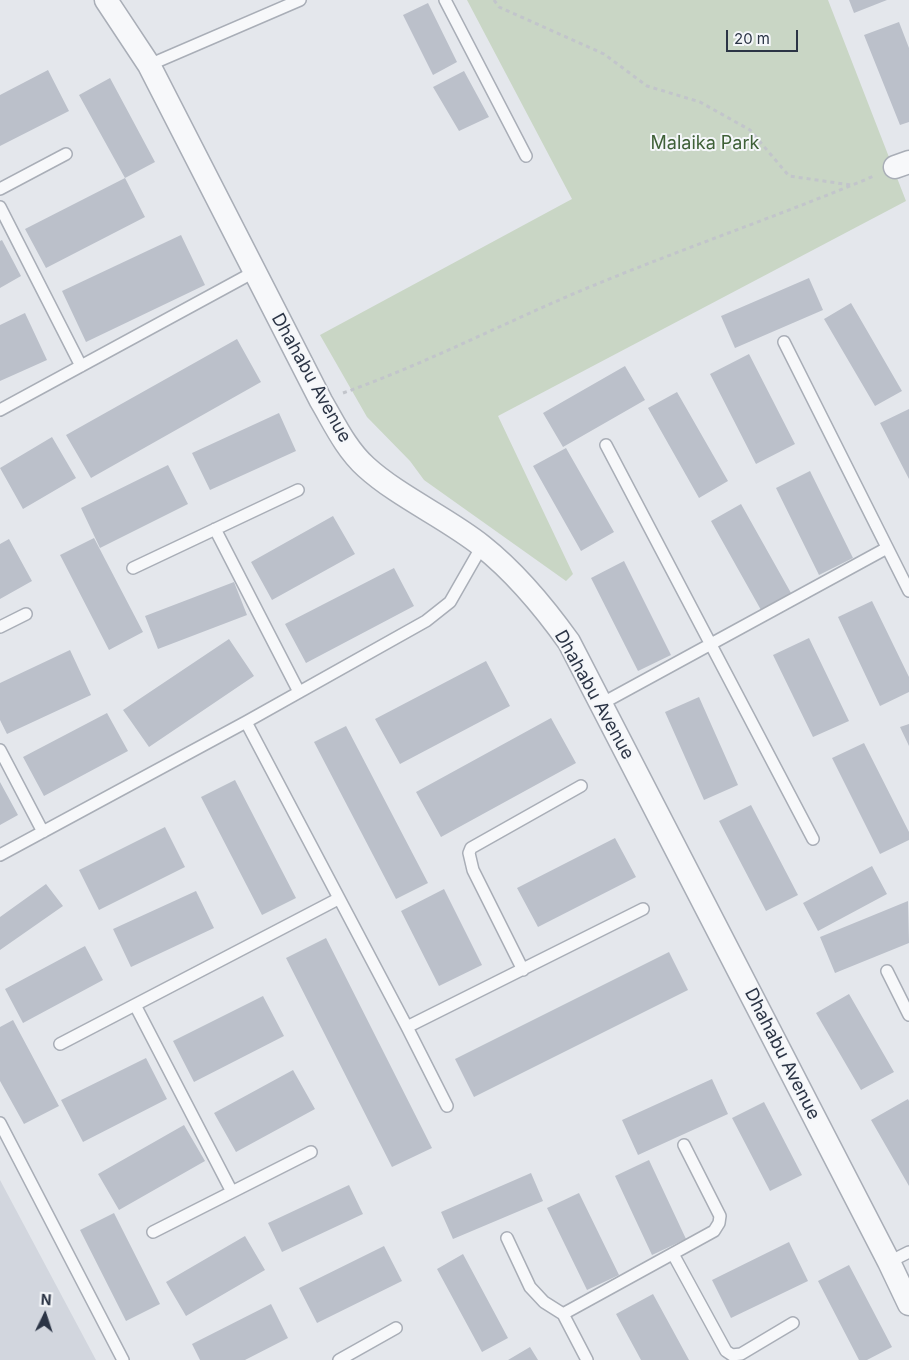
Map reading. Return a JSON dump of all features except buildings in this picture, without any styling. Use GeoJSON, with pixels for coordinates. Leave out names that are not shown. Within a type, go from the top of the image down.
{"type":"FeatureCollection","features":[{"type":"Feature","properties":{"kind":"street","name":"Dhahabu Avenue"},"geometry":{"type":"LineString","coordinates":[[106,0],[149,65],[321,401],[350,450],[366,467],[482,546],[544,608],[569,642],[909,1304]]}},
{"type":"Feature","properties":{"kind":"lane"},"geometry":{"type":"LineString","coordinates":[[149,65],[300,0]]}},
{"type":"Feature","properties":{"kind":"lane"},"geometry":{"type":"LineString","coordinates":[[445,0],[526,156]]}},
{"type":"Feature","properties":{"kind":"lane"},"geometry":{"type":"LineString","coordinates":[[0,189],[66,154]]}},
{"type":"Feature","properties":{"kind":"lane"},"geometry":{"type":"LineString","coordinates":[[0,207],[81,366]]}},
{"type":"Feature","properties":{"kind":"lane"},"geometry":{"type":"LineString","coordinates":[[0,410],[254,272]]}},
{"type":"Feature","properties":{"kind":"lane"},"geometry":{"type":"LineString","coordinates":[[784,342],[909,591]]}},
{"type":"Feature","properties":{"kind":"lane"},"geometry":{"type":"LineString","coordinates":[[606,445],[813,839]]}},
{"type":"Feature","properties":{"kind":"lane"},"geometry":{"type":"LineString","coordinates":[[133,568],[298,490]]}},
{"type":"Feature","properties":{"kind":"lane"},"geometry":{"type":"LineString","coordinates":[[215,529],[299,692]]}},
{"type":"Feature","properties":{"kind":"lane"},"geometry":{"type":"LineString","coordinates":[[0,855],[246,722],[426,621],[450,602],[482,546]]}},
{"type":"Feature","properties":{"kind":"lane"},"geometry":{"type":"LineString","coordinates":[[601,704],[887,548]]}},
{"type":"Feature","properties":{"kind":"lane"},"geometry":{"type":"LineString","coordinates":[[0,627],[26,614]]}},
{"type":"Feature","properties":{"kind":"lane"},"geometry":{"type":"LineString","coordinates":[[246,722],[447,1106]]}},
{"type":"Feature","properties":{"kind":"lane"},"geometry":{"type":"LineString","coordinates":[[0,750],[43,832]]}},
{"type":"Feature","properties":{"kind":"lane"},"geometry":{"type":"LineString","coordinates":[[523,970],[470,862],[469,853],[471,848],[581,786]]}},
{"type":"Feature","properties":{"kind":"lane"},"geometry":{"type":"LineString","coordinates":[[60,1044],[338,899]]}},
{"type":"Feature","properties":{"kind":"lane"},"geometry":{"type":"LineString","coordinates":[[407,1027],[643,909]]}},
{"type":"Feature","properties":{"kind":"lane"},"geometry":{"type":"LineString","coordinates":[[886,971],[909,1016]]}},
{"type":"Feature","properties":{"kind":"lane"},"geometry":{"type":"LineString","coordinates":[[136,1006],[232,1192]]}},
{"type":"Feature","properties":{"kind":"lane"},"geometry":{"type":"LineString","coordinates":[[0,1123],[123,1360]]}},
{"type":"Feature","properties":{"kind":"lane"},"geometry":{"type":"LineString","coordinates":[[562,1314],[714,1231],[719,1223],[720,1216],[684,1145]]}},
{"type":"Feature","properties":{"kind":"lane"},"geometry":{"type":"LineString","coordinates":[[153,1232],[311,1152]]}},
{"type":"Feature","properties":{"kind":"lane"},"geometry":{"type":"LineString","coordinates":[[507,1238],[530,1287],[544,1302],[562,1314],[587,1360]]}},
{"type":"Feature","properties":{"kind":"lane"},"geometry":{"type":"LineString","coordinates":[[889,1262],[909,1252]]}},
{"type":"Feature","properties":{"kind":"lane"},"geometry":{"type":"LineString","coordinates":[[673,1254],[726,1350],[732,1355],[741,1354],[794,1323]]}},
{"type":"Feature","properties":{"kind":"lane"},"geometry":{"type":"LineString","coordinates":[[339,1360],[396,1328]]}},
{"type":"Feature","properties":{"kind":"path"},"geometry":{"type":"LineString","coordinates":[[494,0],[499,7],[604,54],[647,86],[700,102],[750,130],[790,176],[852,185]]}},
{"type":"Feature","properties":{"kind":"path"},"geometry":{"type":"LineString","coordinates":[[321,401],[390,376],[573,295],[686,248],[816,200],[902,164]]}},
{"type":"Feature","properties":{"kind":"shaded area"},"geometry":{"type":"Polygon","coordinates":[[[0,1180],[96,1360],[0,1360],[0,1180]]]}},
{"type":"Feature","properties":{"kind":"green space","name":"Malaika Park"},"geometry":{"type":"Polygon","coordinates":[[[467,0],[828,0],[906,201],[498,416],[573,574],[566,581],[424,480],[410,461],[367,417],[320,335],[572,199],[467,0]]]}}]}
